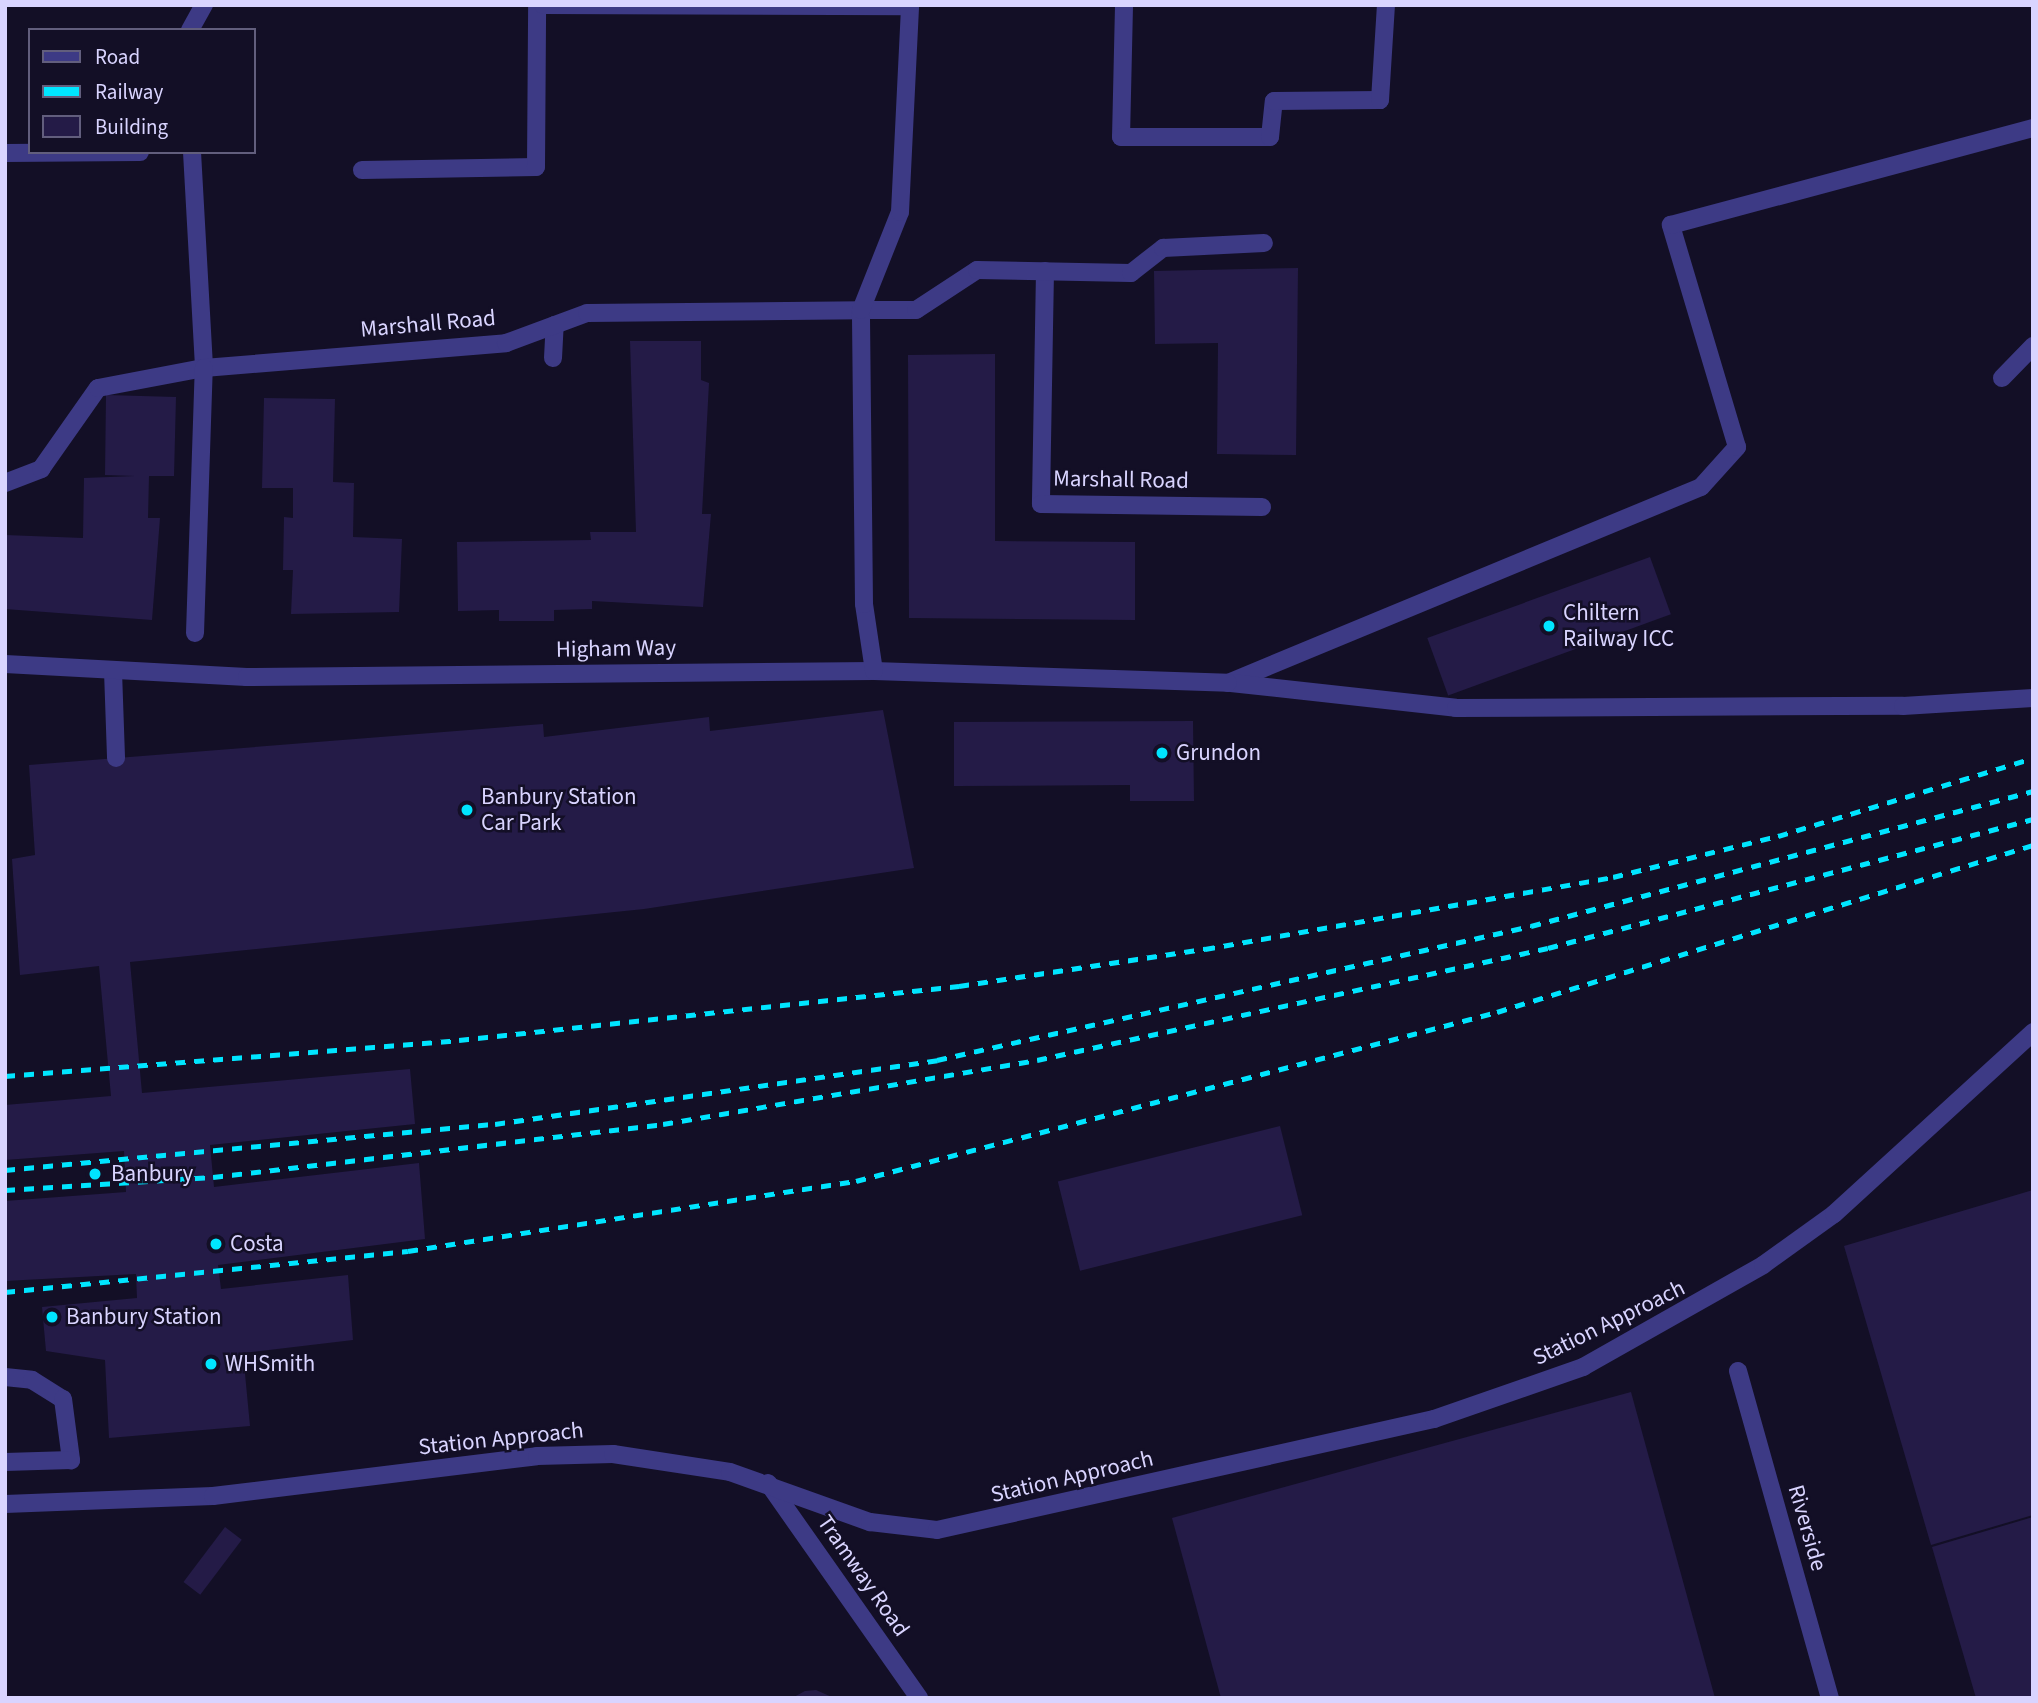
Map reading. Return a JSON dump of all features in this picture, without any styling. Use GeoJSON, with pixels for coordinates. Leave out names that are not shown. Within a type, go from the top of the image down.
{"type":"FeatureCollection","features":[{"type":"Feature","properties":{"kind":"street"},"geometry":{"type":"LineString","coordinates":[[191,28],[204,5]]}},
{"type":"Feature","properties":{"kind":"street"},"geometry":{"type":"LineString","coordinates":[[362,170],[536,167],[537,5]]}},
{"type":"Feature","properties":{"kind":"street"},"geometry":{"type":"LineString","coordinates":[[543,5],[910,6],[900,212],[861,310],[864,604],[874,671]]}},
{"type":"Feature","properties":{"kind":"street"},"geometry":{"type":"LineString","coordinates":[[1124,6],[1121,137],[1270,137],[1274,101],[1380,100],[1386,5]]}},
{"type":"Feature","properties":{"kind":"street"},"geometry":{"type":"LineString","coordinates":[[1228,682],[1701,487],[1737,447],[1671,225],[2033,128]]}},
{"type":"Feature","properties":{"kind":"street"},"geometry":{"type":"LineString","coordinates":[[5,153],[28,153]]}},
{"type":"Feature","properties":{"kind":"street"},"geometry":{"type":"LineString","coordinates":[[192,154],[204,368],[195,633]]}},
{"type":"Feature","properties":{"kind":"street","name":"Marshall Road"},"geometry":{"type":"LineString","coordinates":[[5,483],[41,469],[98,388],[204,368],[506,343],[587,313],[916,310],[977,270],[1131,273],[1163,248],[1264,243]]}},
{"type":"Feature","properties":{"kind":"street","name":"Marshall Road"},"geometry":{"type":"LineString","coordinates":[[1045,271],[1041,504],[1262,507]]}},
{"type":"Feature","properties":{"kind":"street"},"geometry":{"type":"LineString","coordinates":[[553,358],[555,325]]}},
{"type":"Feature","properties":{"kind":"street"},"geometry":{"type":"LineString","coordinates":[[2002,378],[2033,346]]}},
{"type":"Feature","properties":{"kind":"street","name":"Higham Way"},"geometry":{"type":"LineString","coordinates":[[5,664],[247,677],[874,671],[1228,682],[1456,708],[1903,706],[2033,698]]}},
{"type":"Feature","properties":{"kind":"street"},"geometry":{"type":"LineString","coordinates":[[113,671],[116,758]]}},
{"type":"Feature","properties":{"kind":"street","name":"Station Approach"},"geometry":{"type":"LineString","coordinates":[[5,1504],[213,1496],[573,1454],[682,1461],[768,1483],[870,1522],[937,1530],[1511,1397],[1595,1362],[1763,1265],[1834,1214],[2033,1032]]}},
{"type":"Feature","properties":{"kind":"street","name":"Riverside"},"geometry":{"type":"LineString","coordinates":[[1738,1371],[1830,1698]]}},
{"type":"Feature","properties":{"kind":"street"},"geometry":{"type":"LineString","coordinates":[[5,1377],[32,1380],[63,1399],[71,1460],[5,1462]]}},
{"type":"Feature","properties":{"kind":"street","name":"Tramway Road"},"geometry":{"type":"LineString","coordinates":[[768,1483],[919,1698]]}},
{"type":"Feature","properties":{"kind":"building"},"geometry":{"type":"Polygon","coordinates":[[[1298,268],[1296,455],[1217,454],[1218,343],[1155,344],[1154,271],[1298,268]]]}},
{"type":"Feature","properties":{"kind":"building"},"geometry":{"type":"Polygon","coordinates":[[[630,341],[701,341],[701,380],[709,383],[702,514],[711,514],[703,607],[592,601],[592,609],[554,610],[554,621],[499,621],[499,610],[458,611],[457,542],[591,540],[590,532],[636,532],[630,341]]]}},
{"type":"Feature","properties":{"kind":"building"},"geometry":{"type":"Polygon","coordinates":[[[995,354],[995,541],[1135,542],[1135,620],[909,618],[908,355],[995,354]]]}},
{"type":"Feature","properties":{"kind":"building"},"geometry":{"type":"Polygon","coordinates":[[[106,395],[176,397],[174,476],[149,476],[148,518],[160,518],[152,620],[5,609],[5,535],[83,538],[84,478],[135,476],[105,475],[106,395]]]}},
{"type":"Feature","properties":{"kind":"building"},"geometry":{"type":"Polygon","coordinates":[[[264,398],[335,399],[333,482],[354,483],[353,537],[402,539],[399,612],[291,614],[293,570],[283,570],[284,517],[293,518],[293,488],[262,488],[264,398]]]}},
{"type":"Feature","properties":{"kind":"building","name":"Chiltern Railway ICC"},"geometry":{"type":"Polygon","coordinates":[[[1650,557],[1671,614],[1448,695],[1427,638],[1650,557]]]}},
{"type":"Feature","properties":{"kind":"building","name":"Banbury Station Car Park"},"geometry":{"type":"Polygon","coordinates":[[[883,710],[914,868],[644,909],[130,962],[142,1093],[410,1069],[415,1124],[210,1145],[214,1187],[419,1163],[425,1239],[218,1265],[221,1289],[348,1275],[353,1340],[243,1353],[250,1426],[109,1438],[105,1360],[46,1351],[42,1307],[137,1298],[136,1274],[5,1281],[5,1201],[126,1192],[124,1151],[5,1160],[5,1105],[111,1096],[99,966],[20,975],[12,859],[35,855],[29,765],[543,724],[544,737],[709,717],[710,731],[883,710]]]}},
{"type":"Feature","properties":{"kind":"building"},"geometry":{"type":"Polygon","coordinates":[[[1193,721],[1194,801],[1130,801],[1130,785],[954,786],[954,722],[1193,721]]]}},
{"type":"Feature","properties":{"kind":"building"},"geometry":{"type":"Polygon","coordinates":[[[1280,1126],[1302,1215],[1080,1271],[1058,1181],[1280,1126]]]}},
{"type":"Feature","properties":{"kind":"building"},"geometry":{"type":"Polygon","coordinates":[[[2033,1190],[2033,1515],[1931,1545],[1844,1246],[2033,1190]]]}},
{"type":"Feature","properties":{"kind":"building"},"geometry":{"type":"Polygon","coordinates":[[[1631,1392],[1715,1698],[1221,1698],[1172,1518],[1631,1392]]]}},
{"type":"Feature","properties":{"kind":"building"},"geometry":{"type":"Polygon","coordinates":[[[2033,1517],[2033,1698],[1976,1698],[1932,1547],[2033,1517]]]}},
{"type":"Feature","properties":{"kind":"building"},"geometry":{"type":"Polygon","coordinates":[[[225,1527],[242,1540],[200,1595],[183,1582],[225,1527]]]}},
{"type":"Feature","properties":{"kind":"building"},"geometry":{"type":"Polygon","coordinates":[[[816,1690],[834,1698],[792,1698],[805,1691],[816,1690]]]}},
{"type":"Feature","properties":{"kind":"railway"},"geometry":{"type":"LineString","coordinates":[[5,1076],[459,1040],[959,986],[1205,949],[1613,877],[1778,836],[2033,758]]}},
{"type":"Feature","properties":{"kind":"railway"},"geometry":{"type":"LineString","coordinates":[[5,1170],[495,1124],[937,1060],[1531,926],[2033,791]]}},
{"type":"Feature","properties":{"kind":"railway"},"geometry":{"type":"LineString","coordinates":[[5,1190],[213,1177],[663,1124],[1037,1060],[1548,948],[2033,819]]}},
{"type":"Feature","properties":{"kind":"railway"},"geometry":{"type":"LineString","coordinates":[[5,1292],[408,1251],[856,1181],[1497,1012],[2033,845]]}},
{"type":"Feature","properties":{"kind":"place","name":"Chiltern Railway ICC"},"geometry":{"type":"Point","coordinates":[1549,626]}},
{"type":"Feature","properties":{"kind":"place","name":"Grundon"},"geometry":{"type":"Point","coordinates":[1162,753]}},
{"type":"Feature","properties":{"kind":"place","name":"Banbury Station Car Park"},"geometry":{"type":"Point","coordinates":[467,810]}},
{"type":"Feature","properties":{"kind":"place","name":"Banbury"},"geometry":{"type":"Point","coordinates":[95,1174]}},
{"type":"Feature","properties":{"kind":"place","name":"Costa"},"geometry":{"type":"Point","coordinates":[216,1244]}},
{"type":"Feature","properties":{"kind":"place","name":"Banbury Station"},"geometry":{"type":"Point","coordinates":[52,1317]}},
{"type":"Feature","properties":{"kind":"place","name":"WHSmith"},"geometry":{"type":"Point","coordinates":[211,1364]}}]}
